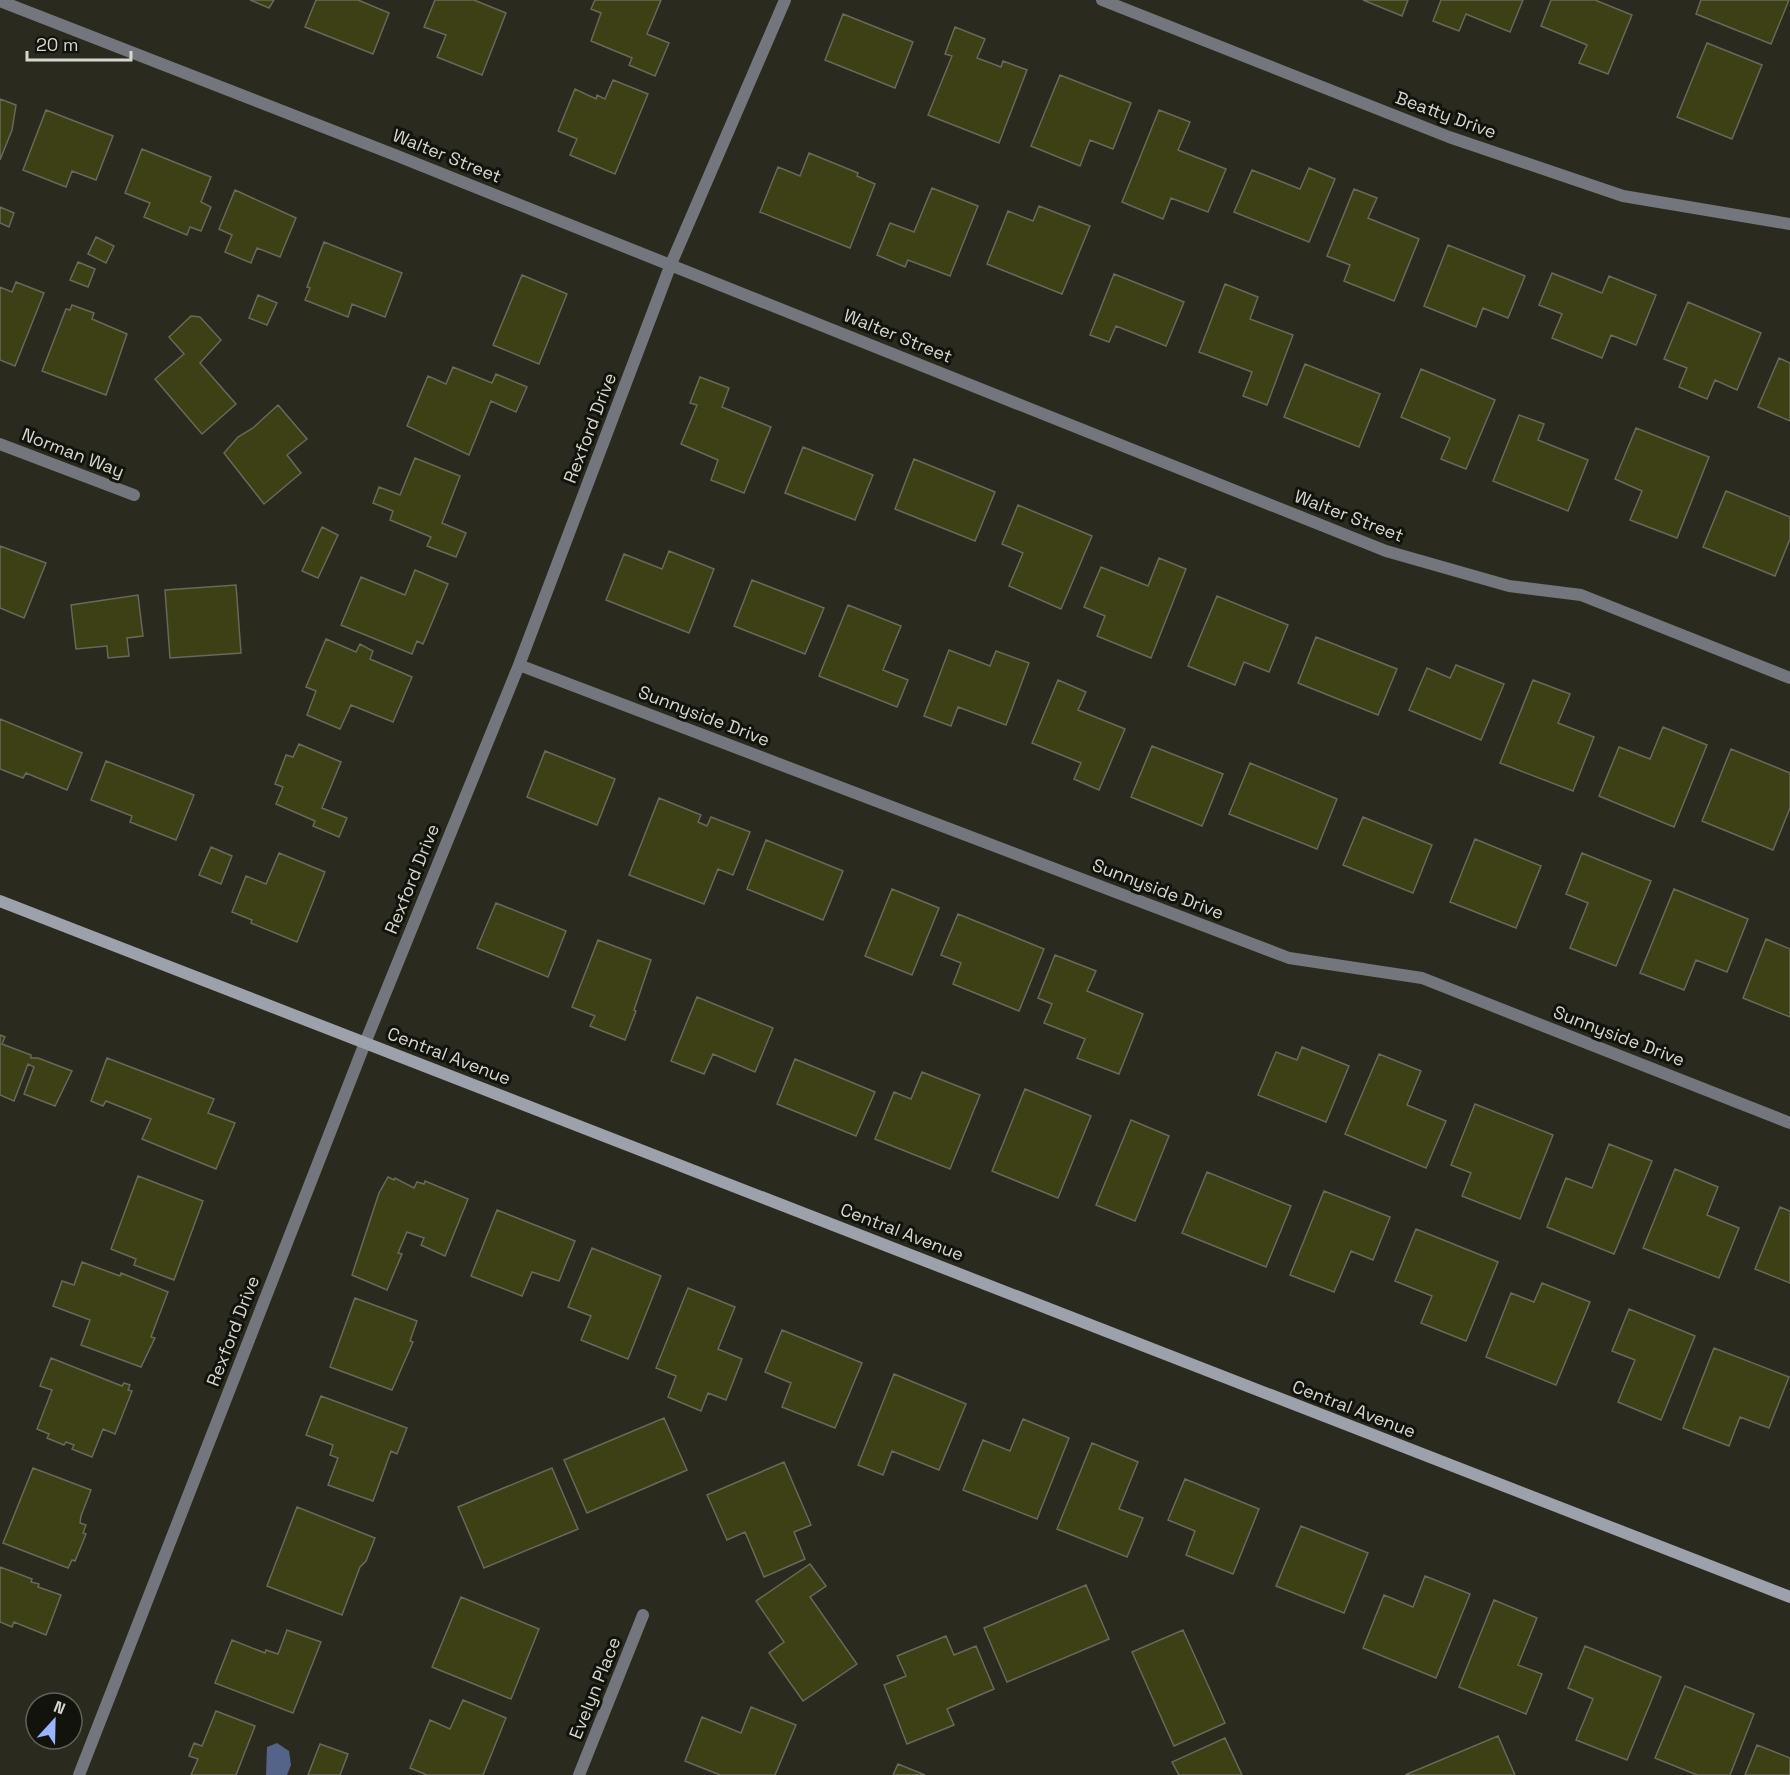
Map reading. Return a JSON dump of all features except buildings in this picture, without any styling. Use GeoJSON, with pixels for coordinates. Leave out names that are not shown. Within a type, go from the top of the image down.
{"type":"FeatureCollection","features":[{"type":"Feature","properties":{"kind":"main road","name":"Central Avenue"},"geometry":{"type":"LineString","coordinates":[[0,901],[1790,1597]]}},
{"type":"Feature","properties":{"kind":"street","name":"Rexford Drive"},"geometry":{"type":"LineString","coordinates":[[79,1775],[365,1043],[519,665],[671,264],[784,0]]}},
{"type":"Feature","properties":{"kind":"street","name":"Beatty Drive"},"geometry":{"type":"LineString","coordinates":[[1102,0],[1449,137],[1623,196],[1790,225]]}},
{"type":"Feature","properties":{"kind":"street","name":"Walter Street"},"geometry":{"type":"LineString","coordinates":[[0,1],[671,264],[1386,551],[1509,586],[1581,595],[1790,678]]}},
{"type":"Feature","properties":{"kind":"street","name":"Norman Way"},"geometry":{"type":"LineString","coordinates":[[0,444],[134,495]]}},
{"type":"Feature","properties":{"kind":"street","name":"Sunnyside Drive"},"geometry":{"type":"LineString","coordinates":[[519,665],[1277,954],[1341,967],[1422,978],[1790,1123]]}},
{"type":"Feature","properties":{"kind":"street","name":"Evelyn Place"},"geometry":{"type":"LineString","coordinates":[[579,1775],[643,1615]]}},
{"type":"Feature","properties":{"kind":"water"},"geometry":{"type":"Polygon","coordinates":[[[277,1743],[289,1751],[291,1765],[287,1775],[266,1775],[267,1747],[277,1743]]]}}]}
